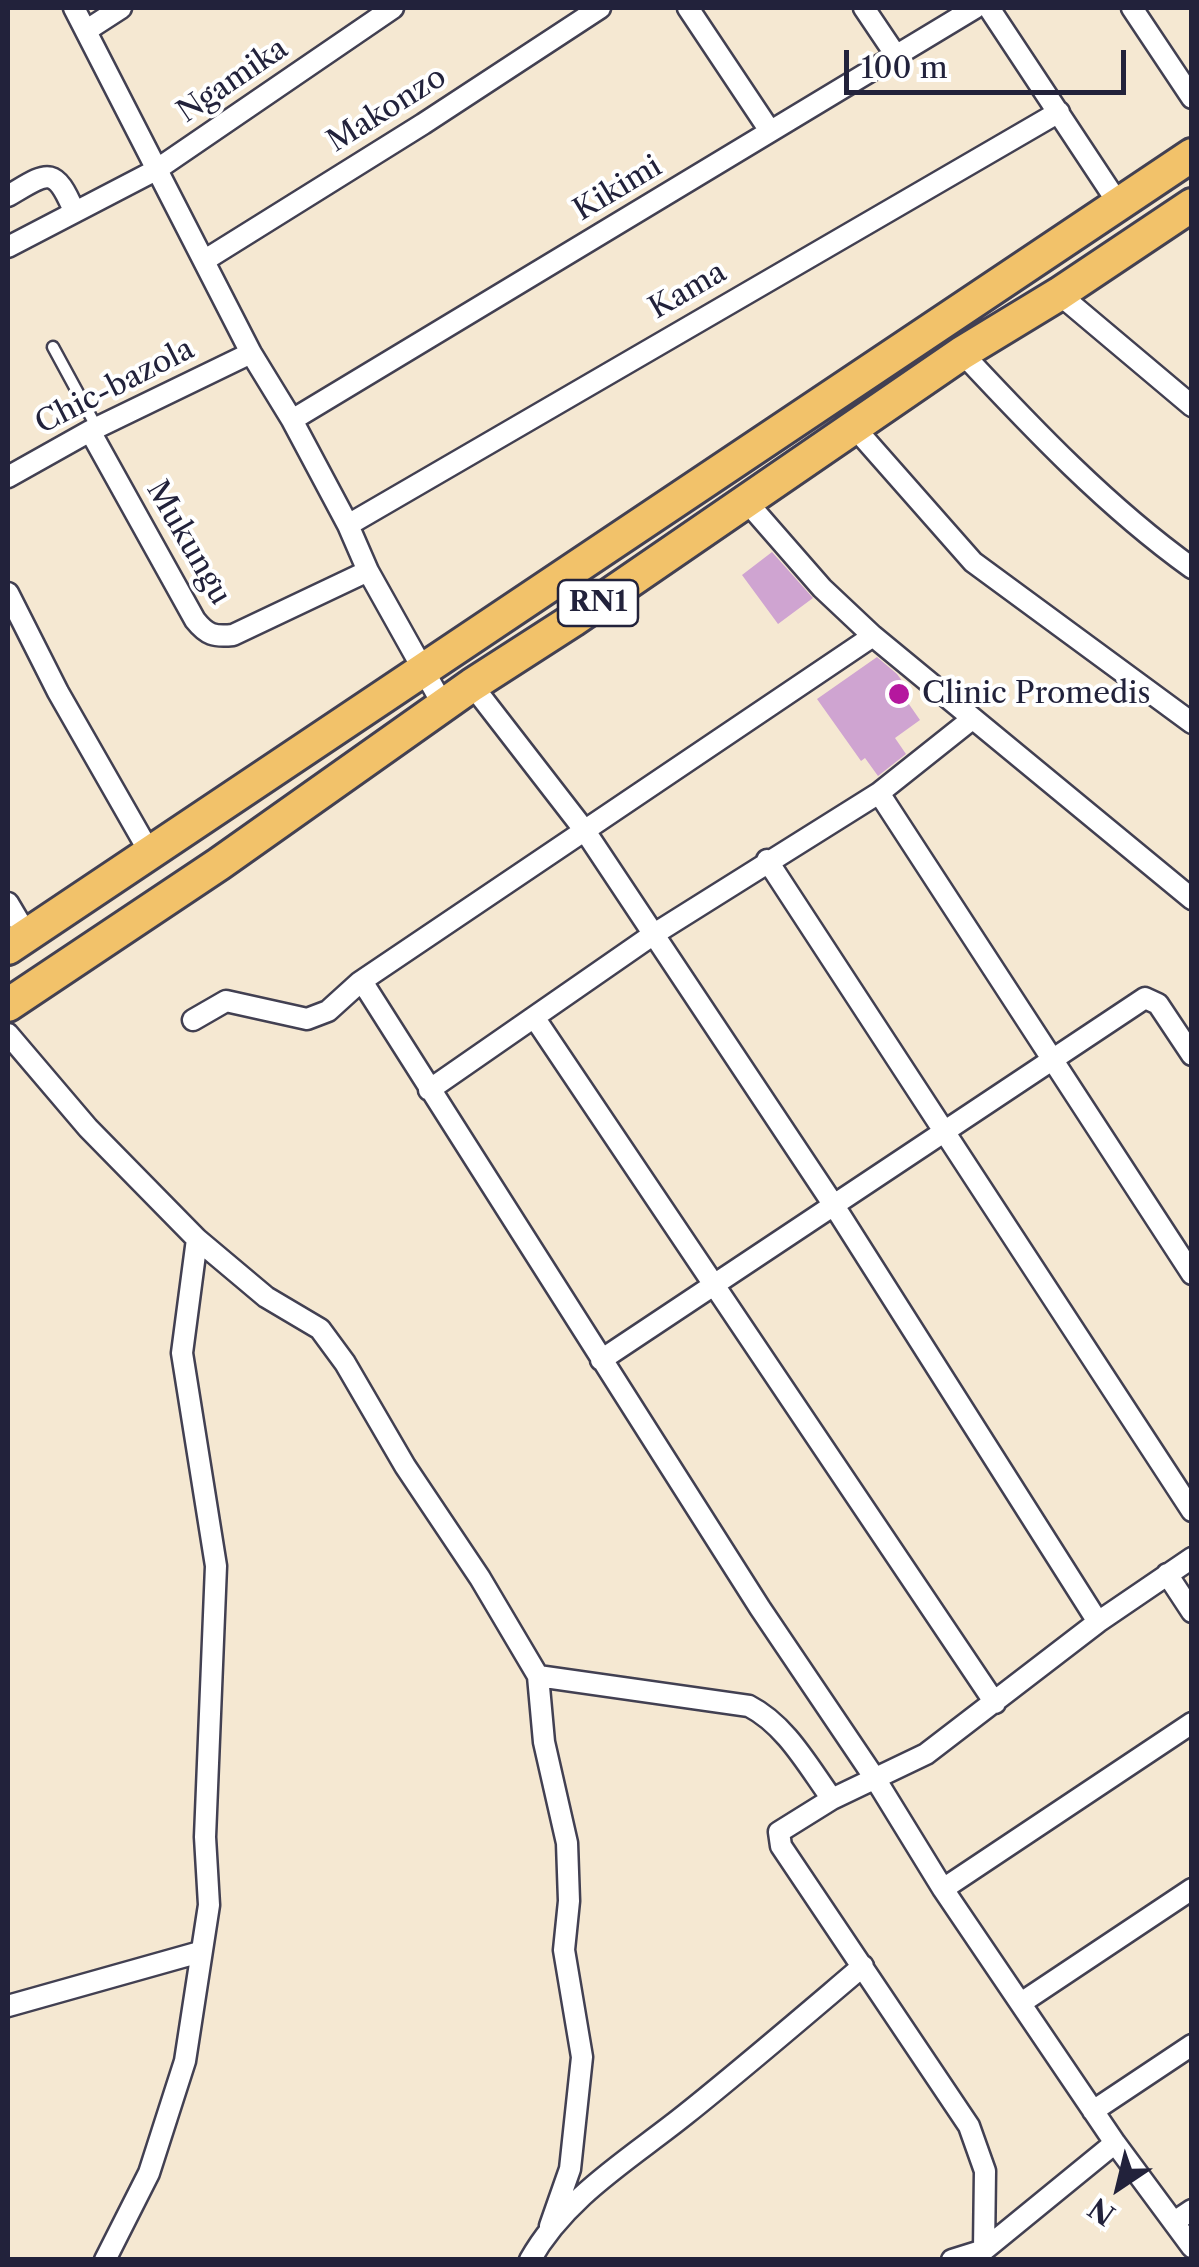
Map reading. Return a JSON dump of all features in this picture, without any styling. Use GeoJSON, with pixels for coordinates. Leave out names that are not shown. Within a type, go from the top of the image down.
{"type":"FeatureCollection","features":[{"type":"Feature","properties":{"kind":"highway","name":"RN1"},"geometry":{"type":"LineString","coordinates":[[18,942],[1192,155]]}},
{"type":"Feature","properties":{"kind":"highway","name":"RN1"},"geometry":{"type":"LineString","coordinates":[[8,1005],[962,353],[1188,214]]}},
{"type":"Feature","properties":{"kind":"street"},"geometry":{"type":"LineString","coordinates":[[74,8],[252,353],[292,420],[348,524],[368,571],[443,705]]}},
{"type":"Feature","properties":{"kind":"street"},"geometry":{"type":"LineString","coordinates":[[86,30],[120,8]]}},
{"type":"Feature","properties":{"kind":"street","name":"Ngamika"},"geometry":{"type":"LineString","coordinates":[[8,247],[156,170],[393,8]]}},
{"type":"Feature","properties":{"kind":"street","name":"Makonzo"},"geometry":{"type":"LineString","coordinates":[[205,260],[600,8]]}},
{"type":"Feature","properties":{"kind":"street"},"geometry":{"type":"LineString","coordinates":[[688,8],[770,132]]}},
{"type":"Feature","properties":{"kind":"street"},"geometry":{"type":"LineString","coordinates":[[864,8],[895,54]]}},
{"type":"Feature","properties":{"kind":"street","name":"Kikimi"},"geometry":{"type":"LineString","coordinates":[[292,420],[975,8]]}},
{"type":"Feature","properties":{"kind":"street"},"geometry":{"type":"LineString","coordinates":[[990,8],[1118,203]]}},
{"type":"Feature","properties":{"kind":"street"},"geometry":{"type":"LineString","coordinates":[[1132,8],[1192,98]]}},
{"type":"Feature","properties":{"kind":"street","name":"Kama"},"geometry":{"type":"LineString","coordinates":[[348,524],[1059,112]]}},
{"type":"Feature","properties":{"kind":"street"},"geometry":{"type":"LineString","coordinates":[[8,196],[41,177],[51,177],[62,182],[74,210]]}},
{"type":"Feature","properties":{"kind":"street"},"geometry":{"type":"LineString","coordinates":[[1058,294],[1192,406]]}},
{"type":"Feature","properties":{"kind":"street","name":"Chic-bazola"},"geometry":{"type":"LineString","coordinates":[[8,477],[93,429],[252,353]]}},
{"type":"Feature","properties":{"kind":"street"},"geometry":{"type":"LineString","coordinates":[[962,353],[1011,406],[1148,537],[1192,568]]}},
{"type":"Feature","properties":{"kind":"street"},"geometry":{"type":"LineString","coordinates":[[854,427],[973,562],[1192,723]]}},
{"type":"Feature","properties":{"kind":"street","name":"Mukungu"},"geometry":{"type":"LineString","coordinates":[[93,429],[195,620],[214,637],[232,635],[368,571]]}},
{"type":"Feature","properties":{"kind":"street"},"geometry":{"type":"LineString","coordinates":[[746,501],[822,588],[873,636],[1192,899]]}},
{"type":"Feature","properties":{"kind":"street"},"geometry":{"type":"LineString","coordinates":[[8,593],[58,692],[150,854]]}},
{"type":"Feature","properties":{"kind":"street"},"geometry":{"type":"LineString","coordinates":[[194,1020],[226,1001],[307,1019],[328,1011],[360,982],[873,636]]}},
{"type":"Feature","properties":{"kind":"street"},"geometry":{"type":"LineString","coordinates":[[472,685],[584,832],[833,1204],[1098,1622]]}},
{"type":"Feature","properties":{"kind":"street"},"geometry":{"type":"LineString","coordinates":[[428,1090],[651,936],[879,793],[972,720]]}},
{"type":"Feature","properties":{"kind":"street"},"geometry":{"type":"LineString","coordinates":[[879,793],[1192,1274]]}},
{"type":"Feature","properties":{"kind":"street"},"geometry":{"type":"LineString","coordinates":[[767,860],[1192,1511]]}},
{"type":"Feature","properties":{"kind":"street"},"geometry":{"type":"LineString","coordinates":[[8,903],[18,942]]}},
{"type":"Feature","properties":{"kind":"street"},"geometry":{"type":"LineString","coordinates":[[360,982],[760,1608],[876,1780],[942,1890],[1116,2142],[1182,2216],[1192,2246]]}},
{"type":"Feature","properties":{"kind":"street"},"geometry":{"type":"LineString","coordinates":[[601,1360],[1145,998],[1152,998],[1185,1030],[1192,1055]]}},
{"type":"Feature","properties":{"kind":"street"},"geometry":{"type":"LineString","coordinates":[[534,1017],[995,1704]]}},
{"type":"Feature","properties":{"kind":"street"},"geometry":{"type":"LineString","coordinates":[[8,1034],[88,1128],[196,1239],[266,1296],[320,1330],[345,1362],[538,1676],[544,1742],[567,1843],[569,1901],[564,1950],[582,2058],[570,2169],[550,2226],[530,2260]]}},
{"type":"Feature","properties":{"kind":"street"},"geometry":{"type":"LineString","coordinates":[[105,2260],[148,2173],[185,2060],[209,1905],[205,1836],[216,1566],[182,1354],[196,1239]]}},
{"type":"Feature","properties":{"kind":"street"},"geometry":{"type":"LineString","coordinates":[[984,2250],[985,2171],[969,2126],[777,1837],[785,1827],[832,1799],[926,1754],[1098,1622],[1192,1558]]}},
{"type":"Feature","properties":{"kind":"street"},"geometry":{"type":"LineString","coordinates":[[1168,1574],[1192,1612]]}},
{"type":"Feature","properties":{"kind":"street"},"geometry":{"type":"LineString","coordinates":[[538,1676],[749,1706],[768,1716],[783,1732],[832,1799]]}},
{"type":"Feature","properties":{"kind":"street"},"geometry":{"type":"LineString","coordinates":[[942,1890],[1192,1723]]}},
{"type":"Feature","properties":{"kind":"street"},"geometry":{"type":"LineString","coordinates":[[1021,2003],[1192,1889]]}},
{"type":"Feature","properties":{"kind":"street"},"geometry":{"type":"LineString","coordinates":[[8,2006],[200,1952]]}},
{"type":"Feature","properties":{"kind":"street"},"geometry":{"type":"LineString","coordinates":[[550,2226],[587,2190],[689,2112],[863,1966]]}},
{"type":"Feature","properties":{"kind":"street"},"geometry":{"type":"LineString","coordinates":[[1094,2111],[1192,2045]]}},
{"type":"Feature","properties":{"kind":"street"},"geometry":{"type":"LineString","coordinates":[[952,2260],[984,2250],[1116,2142]]}},
{"type":"Feature","properties":{"kind":"lane"},"geometry":{"type":"LineString","coordinates":[[53,347],[93,429]]}},
{"type":"Feature","properties":{"kind":"building"},"geometry":{"type":"Polygon","coordinates":[[[772,552],[813,598],[778,624],[742,575],[772,552]]]}},
{"type":"Feature","properties":{"kind":"building"},"geometry":{"type":"Polygon","coordinates":[[[877,657],[911,693],[904,697],[920,720],[895,738],[906,754],[878,776],[865,758],[861,761],[817,699],[877,657]]]}},
{"type":"Feature","properties":{"kind":"place","name":"Clinic Promedis"},"geometry":{"type":"Point","coordinates":[899,694]}}]}
